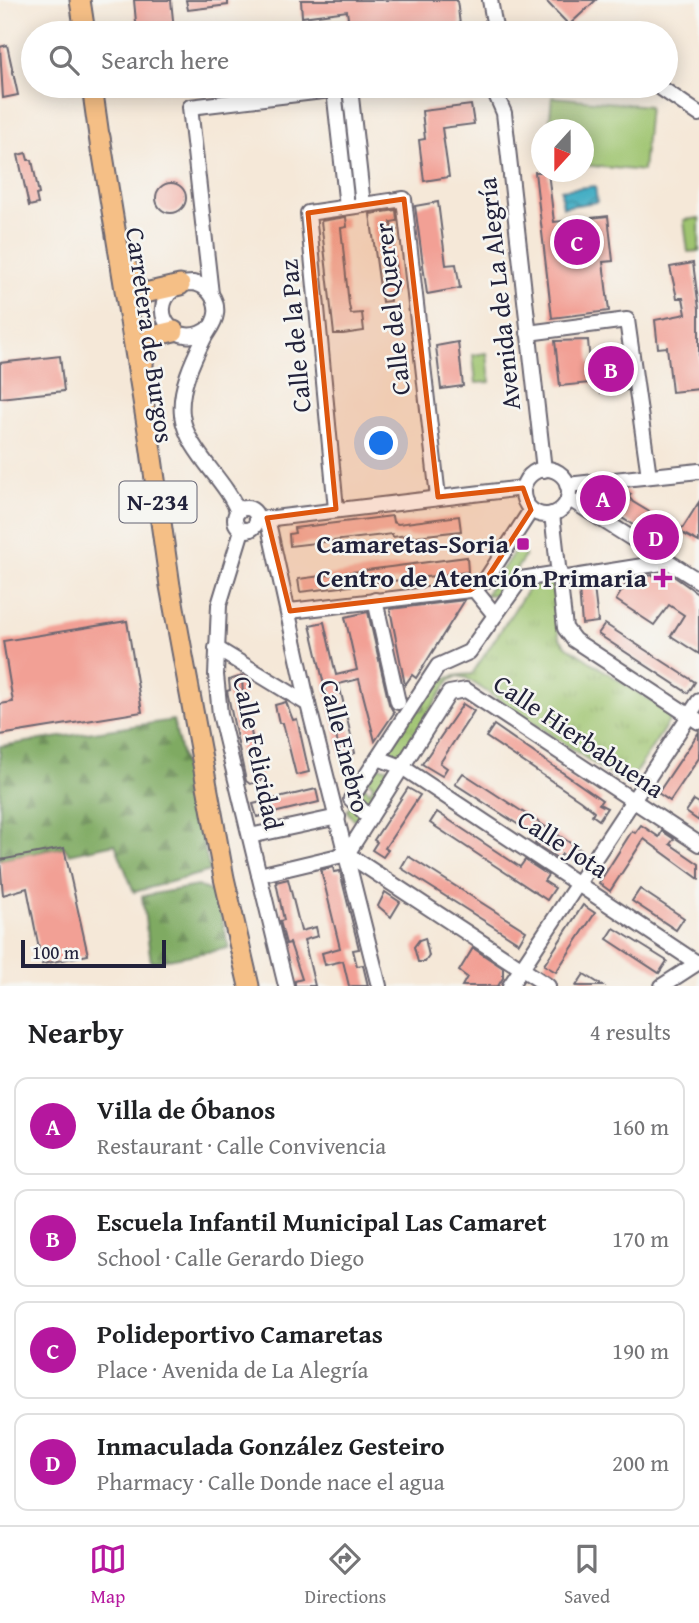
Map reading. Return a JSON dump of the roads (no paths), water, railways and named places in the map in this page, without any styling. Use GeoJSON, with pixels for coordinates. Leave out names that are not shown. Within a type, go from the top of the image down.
{"type":"FeatureCollection","features":[{"type":"Feature","properties":{"kind":"highway"},"geometry":{"type":"LineString","coordinates":[[80,0],[83,21]]}},
{"type":"Feature","properties":{"kind":"highway","name":"Carretera de Burgos"},"geometry":{"type":"LineString","coordinates":[[94,98],[170,586],[214,827]]}},
{"type":"Feature","properties":{"kind":"highway","name":"Carretera de Burgos"},"geometry":{"type":"LineString","coordinates":[[100,136],[113,259],[146,501],[173,653],[249,986]]}},
{"type":"Feature","properties":{"kind":"highway"},"geometry":{"type":"LineString","coordinates":[[114,219],[134,285],[145,293],[187,284]]}},
{"type":"Feature","properties":{"kind":"highway"},"geometry":{"type":"LineString","coordinates":[[170,586],[166,515],[142,357],[145,343],[153,336],[179,333]]}},
{"type":"Feature","properties":{"kind":"street"},"geometry":{"type":"LineString","coordinates":[[490,0],[493,21]]}},
{"type":"Feature","properties":{"kind":"street"},"geometry":{"type":"LineString","coordinates":[[266,98],[190,107],[205,261],[216,313],[196,354],[182,395],[182,415],[186,430],[232,495],[238,512],[235,521],[242,530],[252,529],[262,519],[523,488]]}},
{"type":"Feature","properties":{"kind":"street"},"geometry":{"type":"LineString","coordinates":[[335,98],[346,207]]}},
{"type":"Feature","properties":{"kind":"street"},"geometry":{"type":"LineString","coordinates":[[351,98],[363,205]]}},
{"type":"Feature","properties":{"kind":"street","name":"Avenida de La Alegría"},"geometry":{"type":"LineString","coordinates":[[495,98],[504,113]]}},
{"type":"Feature","properties":{"kind":"street","name":"Avenida de La Alegría"},"geometry":{"type":"LineString","coordinates":[[508,98],[504,113],[544,470]]}},
{"type":"Feature","properties":{"kind":"street"},"geometry":{"type":"LineString","coordinates":[[676,98],[699,114]]}},
{"type":"Feature","properties":{"kind":"street","name":"Calle del Querer"},"geometry":{"type":"LineString","coordinates":[[363,205],[404,199],[438,498]]}},
{"type":"Feature","properties":{"kind":"street","name":"Calle de la Paz"},"geometry":{"type":"LineString","coordinates":[[336,509],[308,213],[363,205]]}},
{"type":"Feature","properties":{"kind":"street"},"geometry":{"type":"LineString","coordinates":[[196,354],[193,343],[166,321],[164,304],[167,296],[187,284],[205,261]]}},
{"type":"Feature","properties":{"kind":"street"},"geometry":{"type":"LineString","coordinates":[[187,284],[211,294]]}},
{"type":"Feature","properties":{"kind":"street"},"geometry":{"type":"LineString","coordinates":[[528,333],[628,320],[649,476]]}},
{"type":"Feature","properties":{"kind":"street"},"geometry":{"type":"LineString","coordinates":[[179,333],[202,334],[209,328]]}},
{"type":"Feature","properties":{"kind":"street"},"geometry":{"type":"LineString","coordinates":[[568,491],[565,505],[552,514],[531,510],[524,500],[523,488],[531,475],[544,470],[558,473],[568,491],[699,581]]}},
{"type":"Feature","properties":{"kind":"street"},"geometry":{"type":"LineString","coordinates":[[568,491],[649,476],[699,471]]}},
{"type":"Feature","properties":{"kind":"street"},"geometry":{"type":"LineString","coordinates":[[238,512],[250,509],[262,519]]}},
{"type":"Feature","properties":{"kind":"street"},"geometry":{"type":"LineString","coordinates":[[290,611],[472,588],[485,581],[531,510]]}},
{"type":"Feature","properties":{"kind":"street"},"geometry":{"type":"LineString","coordinates":[[552,514],[565,628],[574,640],[694,719]]}},
{"type":"Feature","properties":{"kind":"street","name":"Calle Enebro"},"geometry":{"type":"LineString","coordinates":[[262,519],[290,611],[308,704],[379,986]]}},
{"type":"Feature","properties":{"kind":"street","name":"Calle Felicidad"},"geometry":{"type":"LineString","coordinates":[[242,530],[219,605],[216,648],[220,714],[286,986]]}},
{"type":"Feature","properties":{"kind":"street"},"geometry":{"type":"LineString","coordinates":[[370,818],[351,799],[438,666],[468,652],[522,579],[668,562]]}},
{"type":"Feature","properties":{"kind":"street"},"geometry":{"type":"LineString","coordinates":[[472,588],[495,615]]}},
{"type":"Feature","properties":{"kind":"street"},"geometry":{"type":"LineString","coordinates":[[375,600],[398,702]]}},
{"type":"Feature","properties":{"kind":"street"},"geometry":{"type":"LineString","coordinates":[[216,648],[308,704]]}},
{"type":"Feature","properties":{"kind":"street"},"geometry":{"type":"LineString","coordinates":[[468,652],[479,663]]}},
{"type":"Feature","properties":{"kind":"street","name":"Calle Hierbabuena"},"geometry":{"type":"LineString","coordinates":[[347,854],[449,692],[466,690],[699,844]]}},
{"type":"Feature","properties":{"kind":"street"},"geometry":{"type":"LineString","coordinates":[[510,986],[632,802],[694,719],[699,701]]}},
{"type":"Feature","properties":{"kind":"street","name":"Calle Jota"},"geometry":{"type":"LineString","coordinates":[[378,758],[402,767],[698,963]]}},
{"type":"Feature","properties":{"kind":"street"},"geometry":{"type":"LineString","coordinates":[[250,836],[338,817]]}},
{"type":"Feature","properties":{"kind":"street"},"geometry":{"type":"LineString","coordinates":[[259,875],[347,854],[548,986]]}},
{"type":"Feature","properties":{"kind":"street"},"geometry":{"type":"LineString","coordinates":[[662,986],[698,963]]}},
{"type":"Feature","properties":{"kind":"water"},"geometry":{"type":"Polygon","coordinates":[[[595,186],[597,202],[563,207],[561,190],[595,186]]]}},
{"type":"Feature","properties":{"kind":"place","name":"Polideportivo Camaretas"},"geometry":{"type":"Point","coordinates":[577,242]}},
{"type":"Feature","properties":{"kind":"place","name":"Escuela Infantil Municipal Las Camaret"},"geometry":{"type":"Point","coordinates":[611,369]}},
{"type":"Feature","properties":{"kind":"place","name":"Villa de Óbanos"},"geometry":{"type":"Point","coordinates":[603,498]}},
{"type":"Feature","properties":{"kind":"place","name":"Inmaculada González Gesteiro"},"geometry":{"type":"Point","coordinates":[656,537]}},
{"type":"Feature","properties":{"kind":"place","name":"Camaretas-Soria"},"geometry":{"type":"Point","coordinates":[523,544]}},
{"type":"Feature","properties":{"kind":"place","name":"Centro de Atención Primaria"},"geometry":{"type":"Point","coordinates":[663,578]}}]}
